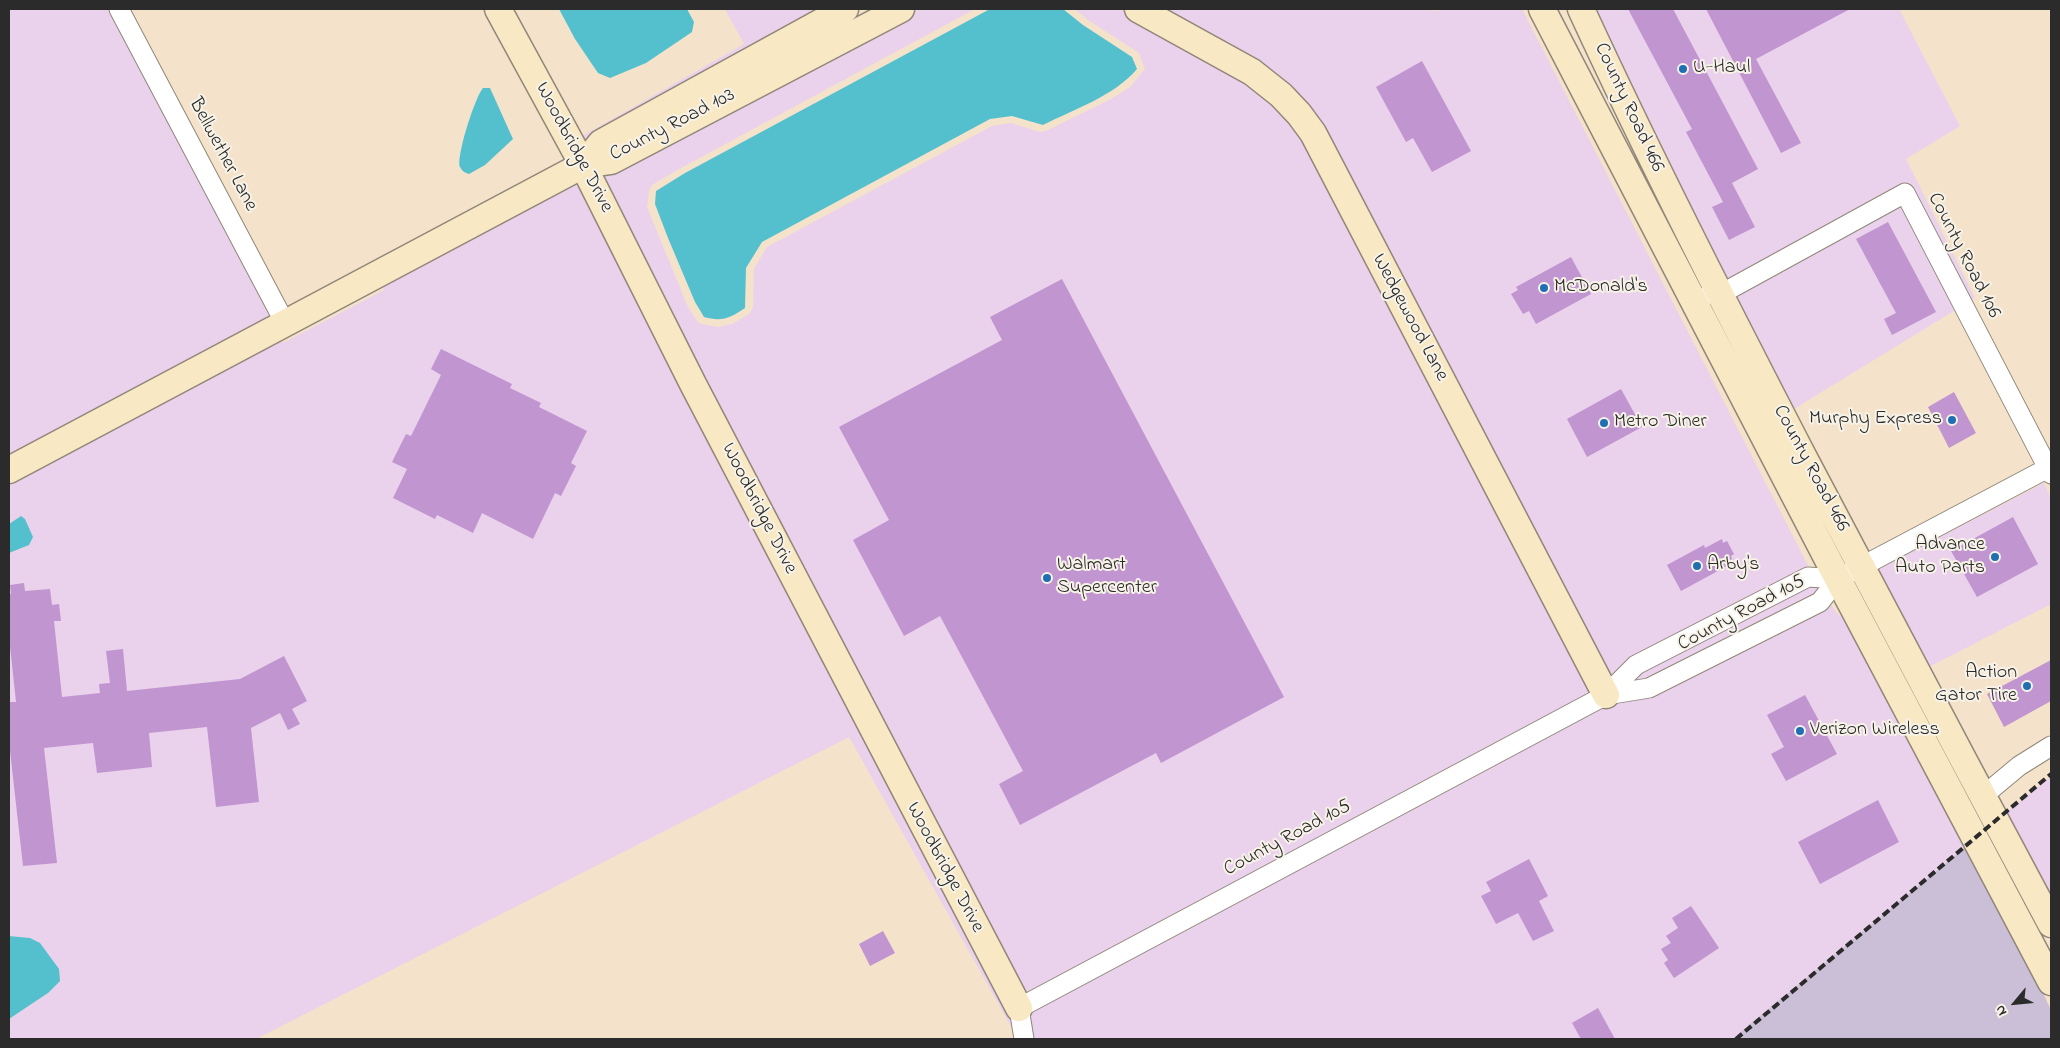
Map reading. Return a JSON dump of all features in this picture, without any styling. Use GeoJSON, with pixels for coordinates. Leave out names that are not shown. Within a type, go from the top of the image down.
{"type":"FeatureCollection","features":[{"type":"Feature","properties":{"kind":"street","name":"Bellwether Lane"},"geometry":{"type":"LineString","coordinates":[[119,9],[285,323]]}},
{"type":"Feature","properties":{"kind":"street","name":"Woodbridge Drive"},"geometry":{"type":"LineString","coordinates":[[498,9],[583,165],[693,384],[1018,1008]]}},
{"type":"Feature","properties":{"kind":"street","name":"County Road 103"},"geometry":{"type":"LineString","coordinates":[[823,35],[845,9]]}},
{"type":"Feature","properties":{"kind":"street","name":"County Road 103"},"geometry":{"type":"LineString","coordinates":[[9,470],[583,165],[611,161],[823,35],[901,9]]}},
{"type":"Feature","properties":{"kind":"street","name":"Wedgewood Lane"},"geometry":{"type":"LineString","coordinates":[[1138,9],[1252,72],[1281,94],[1313,133],[1606,695]]}},
{"type":"Feature","properties":{"kind":"street","name":"County Road 466"},"geometry":{"type":"LineString","coordinates":[[1542,9],[1838,579],[2051,982]]}},
{"type":"Feature","properties":{"kind":"street","name":"County Road 466"},"geometry":{"type":"LineString","coordinates":[[1581,9],[1636,128],[1719,294],[1861,567],[2051,924]]}},
{"type":"Feature","properties":{"kind":"street","name":"County Road 106"},"geometry":{"type":"LineString","coordinates":[[1719,294],[1905,193],[2050,471]]}},
{"type":"Feature","properties":{"kind":"street"},"geometry":{"type":"LineString","coordinates":[[1690,293],[1719,294]]}},
{"type":"Feature","properties":{"kind":"street"},"geometry":{"type":"LineString","coordinates":[[1838,579],[2050,471]]}},
{"type":"Feature","properties":{"kind":"street","name":"County Road 105"},"geometry":{"type":"LineString","coordinates":[[1018,1008],[1606,695],[1636,665],[1808,577],[1838,579]]}},
{"type":"Feature","properties":{"kind":"street","name":"County Road 105"},"geometry":{"type":"LineString","coordinates":[[1606,695],[1649,688],[1820,602],[1838,579]]}},
{"type":"Feature","properties":{"kind":"street"},"geometry":{"type":"LineString","coordinates":[[1983,796],[2019,766],[2051,746]]}},
{"type":"Feature","properties":{"kind":"street"},"geometry":{"type":"LineString","coordinates":[[1018,1008],[1024,1039]]}},
{"type":"Feature","properties":{"kind":"shaded area"},"geometry":{"type":"Polygon","coordinates":[[[9,9],[114,9],[272,321],[9,461],[9,9]]]}},
{"type":"Feature","properties":{"kind":"shaded area"},"geometry":{"type":"Polygon","coordinates":[[[725,9],[828,9],[585,150],[579,138],[744,44],[725,9]]]}},
{"type":"Feature","properties":{"kind":"shaded area"},"geometry":{"type":"Polygon","coordinates":[[[919,9],[975,9],[652,185],[649,191],[647,207],[687,305],[697,321],[701,324],[718,327],[732,324],[749,314],[753,308],[754,269],[767,247],[992,126],[1011,123],[1040,132],[1046,131],[1111,99],[1130,87],[1145,69],[1139,53],[1088,20],[1075,9],[1120,9],[1246,79],[1321,129],[1157,9],[1416,9],[1436,11],[1443,9],[1522,9],[1815,579],[1836,612],[1854,629],[1969,844],[1732,1039],[1018,1039],[849,737],[256,1039],[9,1039],[9,1019],[48,993],[30,938],[9,936],[9,553],[29,545],[21,516],[9,524],[9,479],[279,336],[283,343],[384,290],[380,282],[919,9]]]}},
{"type":"Feature","properties":{"kind":"shaded area"},"geometry":{"type":"Polygon","coordinates":[[[1591,9],[1899,9],[1960,126],[1906,159],[1975,298],[1794,409],[1591,9]]]}},
{"type":"Feature","properties":{"kind":"shaded area"},"geometry":{"type":"Polygon","coordinates":[[[2044,483],[2051,499],[2051,604],[1927,668],[1876,570],[2044,483]]]}},
{"type":"Feature","properties":{"kind":"shaded area"},"geometry":{"type":"Polygon","coordinates":[[[2051,776],[2051,905],[2003,815],[2051,776]]]}},
{"type":"Feature","properties":{"kind":"shaded area"},"geometry":{"type":"Polygon","coordinates":[[[1969,844],[2008,919],[2051,1010],[2051,1039],[1732,1039],[1969,844]]]}},
{"type":"Feature","properties":{"kind":"water"},"geometry":{"type":"Polygon","coordinates":[[[559,9],[687,9],[694,22],[692,32],[646,63],[610,78],[598,73],[575,39],[559,9]]]}},
{"type":"Feature","properties":{"kind":"water"},"geometry":{"type":"Polygon","coordinates":[[[990,9],[1063,9],[1083,25],[1132,57],[1137,69],[1128,79],[1106,94],[1043,125],[1012,116],[990,119],[762,242],[746,268],[745,308],[726,318],[704,317],[695,302],[655,204],[656,191],[685,173],[990,9]]]}},
{"type":"Feature","properties":{"kind":"water"},"geometry":{"type":"Polygon","coordinates":[[[483,88],[490,88],[513,139],[485,165],[469,174],[460,167],[461,152],[471,114],[483,88]]]}},
{"type":"Feature","properties":{"kind":"water"},"geometry":{"type":"Polygon","coordinates":[[[21,516],[25,519],[33,537],[29,545],[9,553],[9,524],[21,516]]]}},
{"type":"Feature","properties":{"kind":"water"},"geometry":{"type":"Polygon","coordinates":[[[9,936],[30,938],[40,943],[59,969],[60,981],[48,993],[9,1019],[9,936]]]}},
{"type":"Feature","properties":{"kind":"building","name":"U-Haul"},"geometry":{"type":"Polygon","coordinates":[[[1628,9],[1673,9],[1758,169],[1732,183],[1755,227],[1729,240],[1712,207],[1723,202],[1686,132],[1692,129],[1628,9]]]}},
{"type":"Feature","properties":{"kind":"building"},"geometry":{"type":"Polygon","coordinates":[[[1706,9],[1850,9],[1756,59],[1801,143],[1781,153],[1706,9]]]}},
{"type":"Feature","properties":{"kind":"building"},"geometry":{"type":"Polygon","coordinates":[[[1422,61],[1471,151],[1432,172],[1413,138],[1406,142],[1376,87],[1422,61]]]}},
{"type":"Feature","properties":{"kind":"building"},"geometry":{"type":"Polygon","coordinates":[[[1888,222],[1936,312],[1892,335],[1884,319],[1896,313],[1856,239],[1888,222]]]}},
{"type":"Feature","properties":{"kind":"building"},"geometry":{"type":"Polygon","coordinates":[[[1571,257],[1591,294],[1536,324],[1529,311],[1523,314],[1511,294],[1518,290],[1516,287],[1571,257]]]}},
{"type":"Feature","properties":{"kind":"building","name":"Walmart Supercenter"},"geometry":{"type":"Polygon","coordinates":[[[1062,279],[1284,697],[1161,763],[1156,753],[1020,825],[999,784],[1023,771],[940,616],[904,636],[853,540],[889,520],[839,427],[1002,340],[990,317],[1062,279]]]}},
{"type":"Feature","properties":{"kind":"building"},"geometry":{"type":"Polygon","coordinates":[[[441,349],[512,384],[510,388],[541,403],[539,407],[587,431],[571,463],[576,466],[561,496],[555,493],[533,539],[482,513],[473,533],[437,515],[435,519],[393,498],[407,469],[392,462],[406,434],[411,436],[441,375],[431,369],[441,349]]]}},
{"type":"Feature","properties":{"kind":"building","name":"Metro Diner"},"geometry":{"type":"Polygon","coordinates":[[[1621,389],[1642,427],[1587,457],[1567,419],[1621,389]]]}},
{"type":"Feature","properties":{"kind":"building","name":"Murphy Express"},"geometry":{"type":"Polygon","coordinates":[[[1954,392],[1976,433],[1949,448],[1928,407],[1954,392]]]}},
{"type":"Feature","properties":{"kind":"building","name":"Advance Auto Parts"},"geometry":{"type":"Polygon","coordinates":[[[2013,517],[2038,564],[1977,597],[1951,551],[2013,517]]]}},
{"type":"Feature","properties":{"kind":"building","name":"Arby's"},"geometry":{"type":"Polygon","coordinates":[[[1722,539],[1723,543],[1727,541],[1734,554],[1731,556],[1732,559],[1725,563],[1727,566],[1681,591],[1667,565],[1704,545],[1705,548],[1722,539]]]}},
{"type":"Feature","properties":{"kind":"building"},"geometry":{"type":"Polygon","coordinates":[[[24,583],[25,591],[50,589],[52,605],[59,604],[61,621],[54,621],[62,697],[100,693],[99,684],[110,683],[106,651],[123,649],[127,691],[240,679],[284,656],[307,701],[292,709],[300,724],[288,730],[280,713],[251,728],[259,802],[216,807],[207,727],[149,733],[152,767],[97,773],[93,743],[44,748],[57,863],[23,866],[9,742],[9,702],[16,702],[9,637],[9,594],[11,594],[10,585],[24,583]]]}},
{"type":"Feature","properties":{"kind":"building","name":"Action Gator Tire"},"geometry":{"type":"Polygon","coordinates":[[[2051,660],[2051,701],[2004,727],[1987,694],[2051,660]]]}},
{"type":"Feature","properties":{"kind":"building","name":"Verizon Wireless"},"geometry":{"type":"Polygon","coordinates":[[[1805,695],[1837,754],[1786,781],[1771,754],[1784,747],[1767,715],[1805,695]]]}},
{"type":"Feature","properties":{"kind":"building"},"geometry":{"type":"Polygon","coordinates":[[[1878,800],[1899,842],[1820,884],[1798,842],[1878,800]]]}},
{"type":"Feature","properties":{"kind":"building"},"geometry":{"type":"Polygon","coordinates":[[[1529,859],[1548,896],[1539,901],[1554,931],[1533,941],[1518,913],[1496,924],[1481,896],[1491,891],[1486,882],[1529,859]]]}},
{"type":"Feature","properties":{"kind":"building"},"geometry":{"type":"Polygon","coordinates":[[[1691,906],[1719,948],[1674,978],[1664,963],[1668,960],[1661,949],[1671,943],[1666,936],[1678,928],[1672,918],[1691,906]]]}},
{"type":"Feature","properties":{"kind":"building"},"geometry":{"type":"Polygon","coordinates":[[[883,931],[895,953],[870,966],[859,944],[883,931]]]}},
{"type":"Feature","properties":{"kind":"building"},"geometry":{"type":"Polygon","coordinates":[[[1598,1008],[1615,1039],[1581,1039],[1572,1023],[1598,1008]]]}},
{"type":"Feature","properties":{"kind":"railway"},"geometry":{"type":"LineString","coordinates":[[1736,1039],[2051,774]]}},
{"type":"Feature","properties":{"kind":"place","name":"U-Haul"},"geometry":{"type":"Point","coordinates":[1683,69]}},
{"type":"Feature","properties":{"kind":"place","name":"McDonald's"},"geometry":{"type":"Point","coordinates":[1544,288]}},
{"type":"Feature","properties":{"kind":"place","name":"Murphy Express"},"geometry":{"type":"Point","coordinates":[1952,420]}},
{"type":"Feature","properties":{"kind":"place","name":"Metro Diner"},"geometry":{"type":"Point","coordinates":[1604,423]}},
{"type":"Feature","properties":{"kind":"place","name":"Advance Auto Parts"},"geometry":{"type":"Point","coordinates":[1995,557]}},
{"type":"Feature","properties":{"kind":"place","name":"Arby's"},"geometry":{"type":"Point","coordinates":[1697,566]}},
{"type":"Feature","properties":{"kind":"place","name":"Walmart Supercenter"},"geometry":{"type":"Point","coordinates":[1047,578]}},
{"type":"Feature","properties":{"kind":"place","name":"Action Gator Tire"},"geometry":{"type":"Point","coordinates":[2027,686]}},
{"type":"Feature","properties":{"kind":"place","name":"Verizon Wireless"},"geometry":{"type":"Point","coordinates":[1800,731]}}]}
